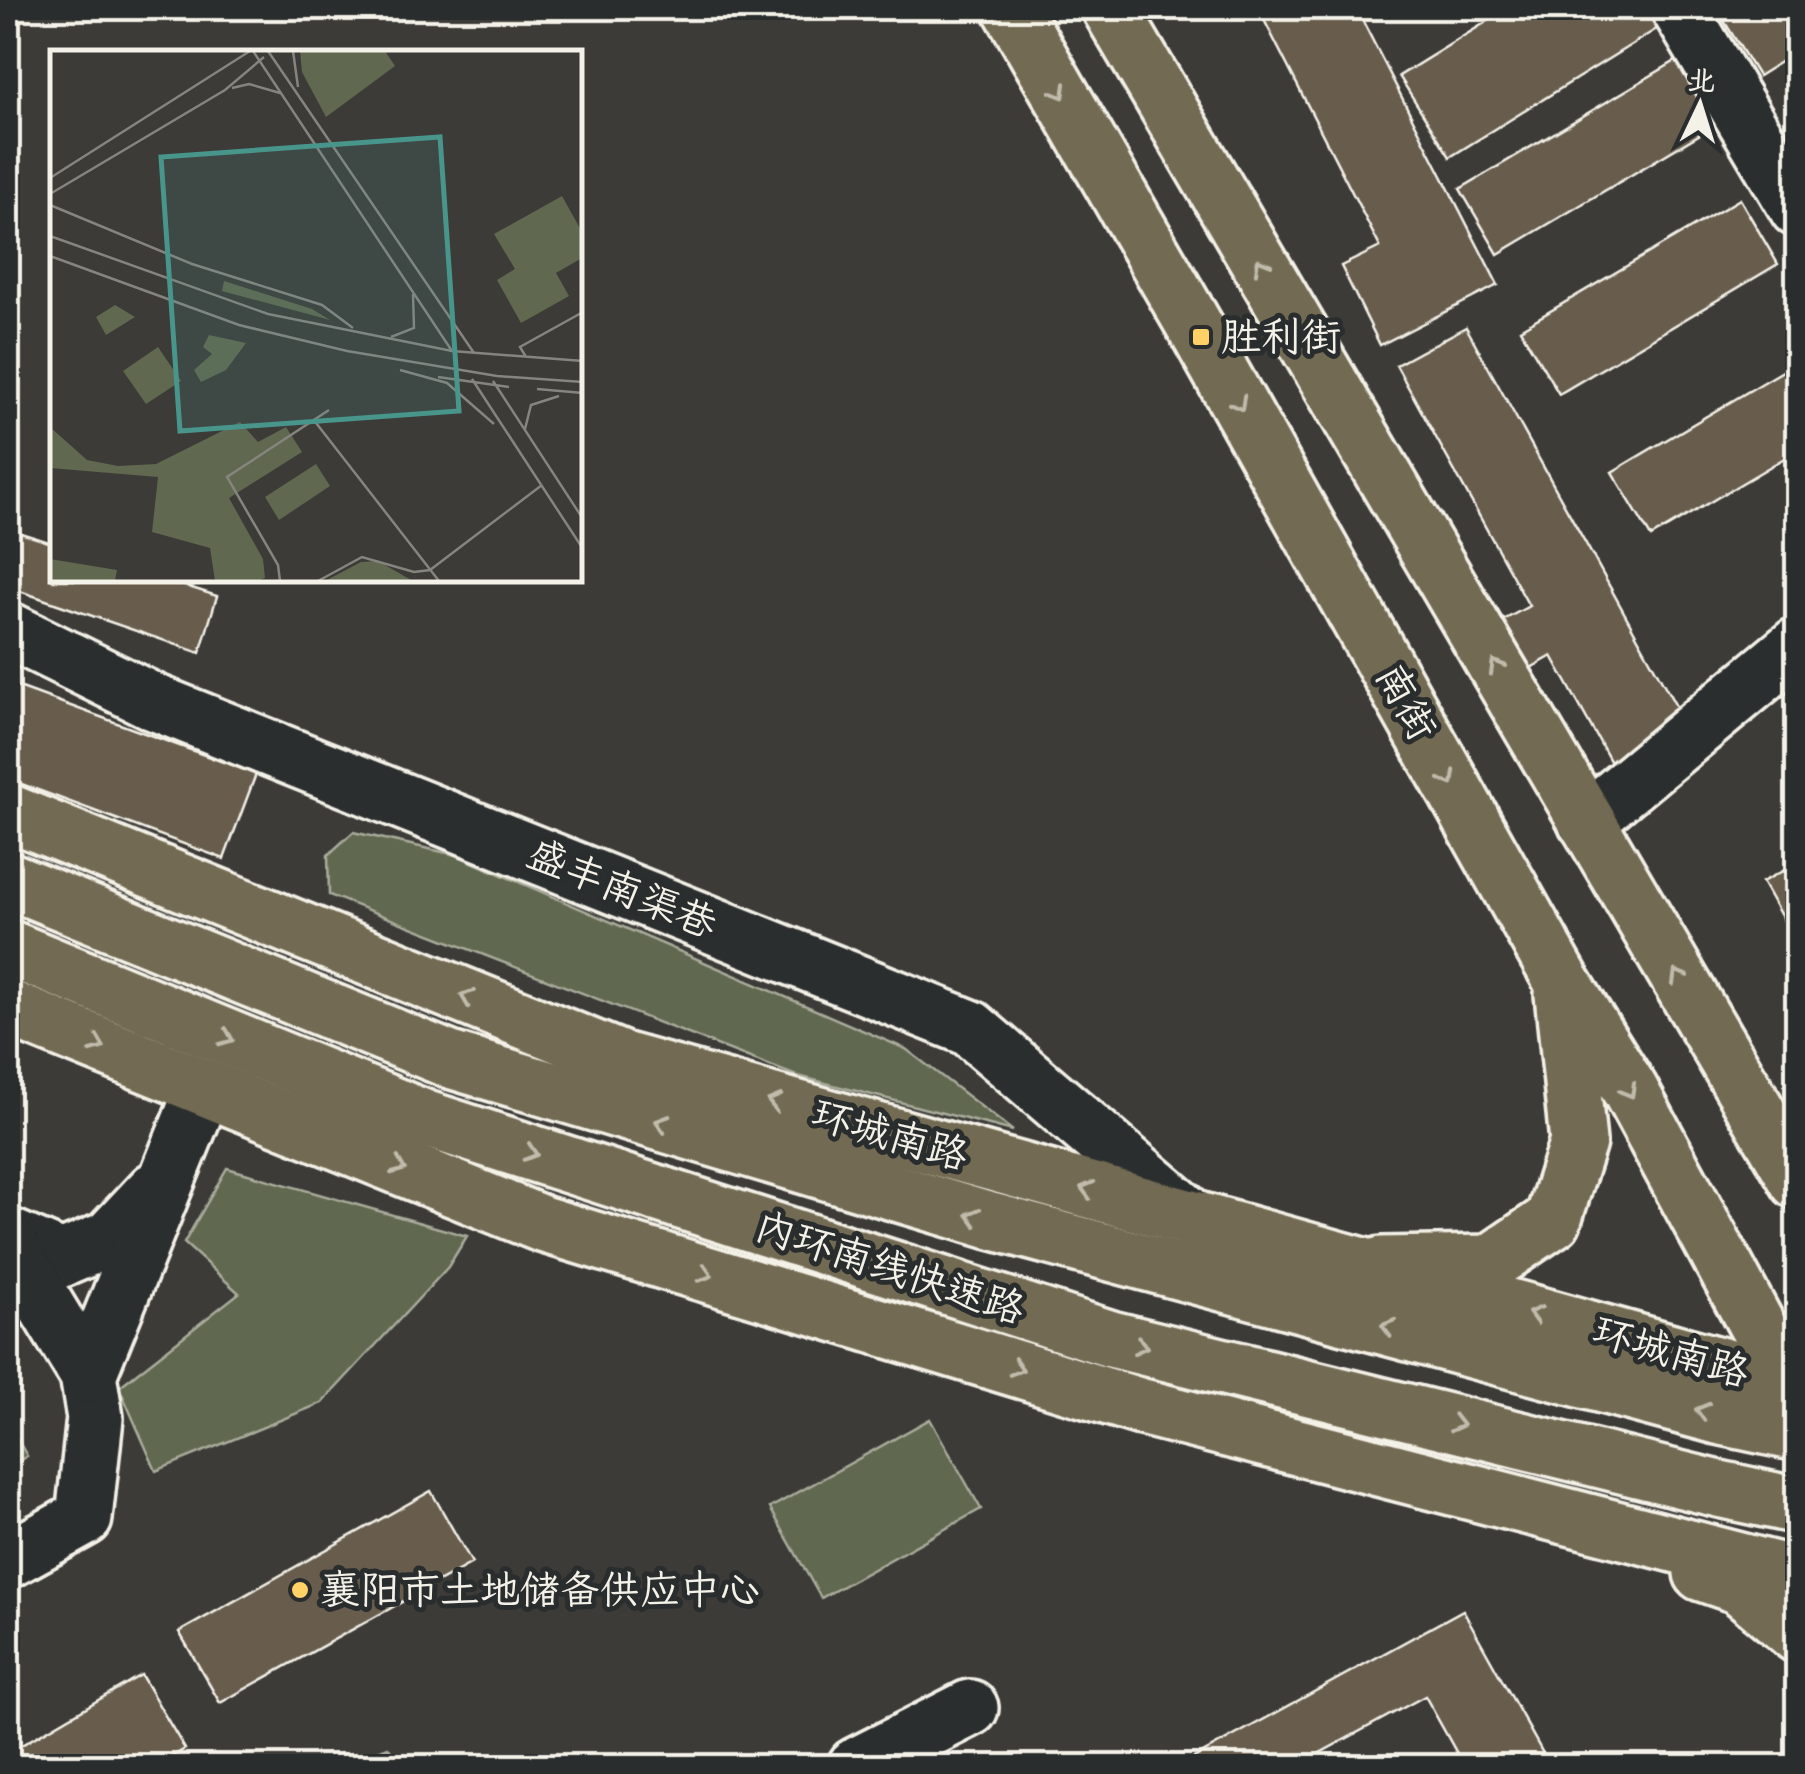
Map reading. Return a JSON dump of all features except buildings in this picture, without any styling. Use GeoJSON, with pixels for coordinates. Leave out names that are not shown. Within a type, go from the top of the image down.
{"type":"FeatureCollection","features":[{"type":"Feature","properties":{"kind":"main road","name":"南街"},"geometry":{"type":"LineString","coordinates":[[1011,8],[1202,338],[1562,981],[1630,1090],[1795,1401]]}},
{"type":"Feature","properties":{"kind":"main road"},"geometry":{"type":"LineString","coordinates":[[1110,8],[1798,1182]]}},
{"type":"Feature","properties":{"kind":"main road","name":"环城南路"},"geometry":{"type":"LineString","coordinates":[[8,812],[622,1060],[1362,1266],[1795,1401]]}},
{"type":"Feature","properties":{"kind":"main road","name":"内环南线快速路"},"geometry":{"type":"LineString","coordinates":[[8,880],[450,1060],[984,1220],[1718,1416],[1795,1401]]}},
{"type":"Feature","properties":{"kind":"main road","name":"内环南线快速路"},"geometry":{"type":"LineString","coordinates":[[8,948],[426,1119],[1110,1338],[1798,1506]]}},
{"type":"Feature","properties":{"kind":"main road"},"geometry":{"type":"LineString","coordinates":[[1362,1266],[1490,1262],[1553,1220],[1578,1142],[1562,981]]}},
{"type":"Feature","properties":{"kind":"main road"},"geometry":{"type":"LineString","coordinates":[[8,1008],[542,1224],[1142,1407],[1798,1576]]}},
{"type":"Feature","properties":{"kind":"main road"},"geometry":{"type":"LineString","coordinates":[[1716,1042],[1798,1142]]}},
{"type":"Feature","properties":{"kind":"main road"},"geometry":{"type":"LineString","coordinates":[[1444,1484],[1740,1586],[1798,1635]]}},
{"type":"Feature","properties":{"kind":"street"},"geometry":{"type":"LineString","coordinates":[[1679,8],[1798,209]]}},
{"type":"Feature","properties":{"kind":"street","name":"盛丰南渠巷"},"geometry":{"type":"LineString","coordinates":[[8,630],[154,702],[970,1028],[1193,1219]]}},
{"type":"Feature","properties":{"kind":"street"},"geometry":{"type":"LineString","coordinates":[[1586,821],[1798,645]]}},
{"type":"Feature","properties":{"kind":"street"},"geometry":{"type":"LineString","coordinates":[[1736,696],[1798,669]]}},
{"type":"Feature","properties":{"kind":"street"},"geometry":{"type":"LineString","coordinates":[[88,1375],[204,1088]]}},
{"type":"Feature","properties":{"kind":"street"},"geometry":{"type":"LineString","coordinates":[[8,1239],[62,1259],[109,1239],[168,1176]]}},
{"type":"Feature","properties":{"kind":"street"},"geometry":{"type":"LineString","coordinates":[[8,1239],[88,1375],[95,1418],[84,1518],[8,1560]]}},
{"type":"Feature","properties":{"kind":"street"},"geometry":{"type":"LineString","coordinates":[[863,1765],[970,1708]]}},
{"type":"Feature","properties":{"kind":"green space"},"geometry":{"type":"Polygon","coordinates":[[[353,832],[456,855],[906,1049],[1013,1131],[794,1075],[329,895],[328,855],[353,832]]]}},
{"type":"Feature","properties":{"kind":"green space"},"geometry":{"type":"Polygon","coordinates":[[[227,1168],[467,1236],[448,1267],[322,1403],[156,1471],[119,1387],[239,1293],[184,1243],[227,1168]]]}},
{"type":"Feature","properties":{"kind":"green space"},"geometry":{"type":"Polygon","coordinates":[[[930,1419],[981,1509],[821,1598],[770,1508],[930,1419]]]}},
{"type":"Feature","properties":{"kind":"green space"},"geometry":{"type":"Polygon","coordinates":[[[8,1423],[27,1456],[8,1467],[8,1423]]]}},
{"type":"Feature","properties":{"kind":"green space"},"geometry":{"type":"Polygon","coordinates":[[[388,1747],[404,1766],[341,1766],[388,1747]]]}},
{"type":"Feature","properties":{"kind":"place","name":"胜利街"},"geometry":{"type":"Point","coordinates":[1201,337]}},
{"type":"Feature","properties":{"kind":"place","name":"襄阳市土地储备供应中心"},"geometry":{"type":"Point","coordinates":[300,1590]}}]}
